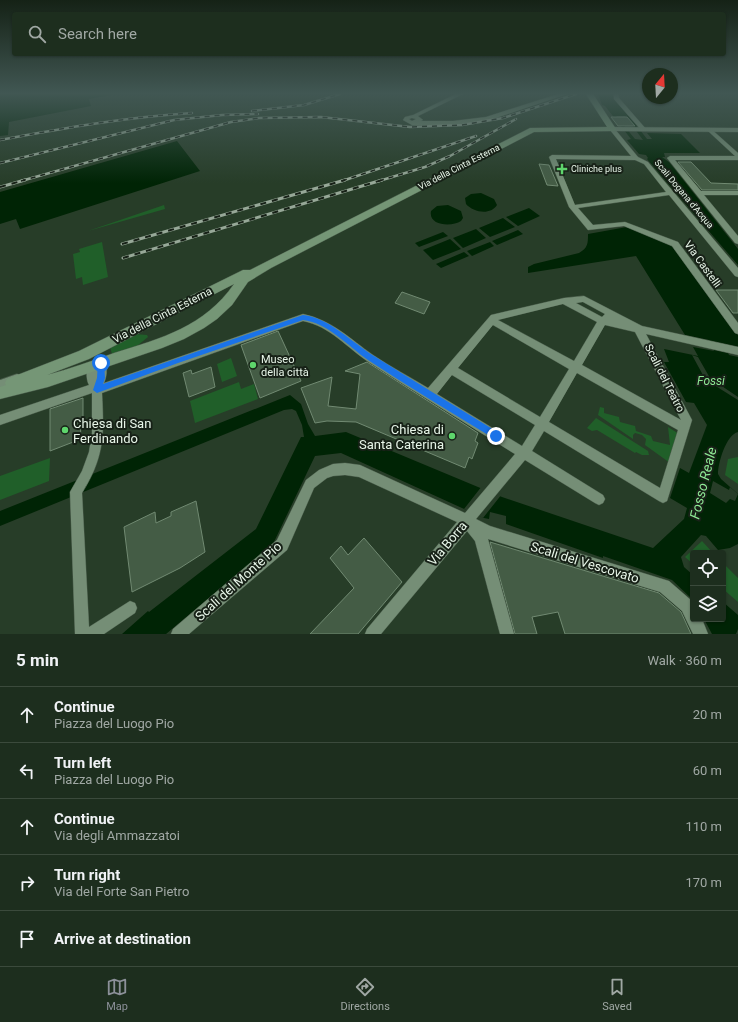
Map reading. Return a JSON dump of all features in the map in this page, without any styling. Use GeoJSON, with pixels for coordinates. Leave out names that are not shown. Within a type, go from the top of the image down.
{"type":"FeatureCollection","features":[{"type":"Feature","properties":{"kind":"main road"},"geometry":{"type":"LineString","coordinates":[[611,124],[616,129]]}},
{"type":"Feature","properties":{"kind":"main road","name":"Via della Cinta Esterna"},"geometry":{"type":"LineString","coordinates":[[0,388],[34,373],[84,355],[224,284],[267,265],[532,130],[616,129]]}},
{"type":"Feature","properties":{"kind":"main road","name":"Via della Cinta Esterna"},"geometry":{"type":"LineString","coordinates":[[0,393],[48,380],[158,344],[200,325],[221,310],[244,279],[267,265]]}},
{"type":"Feature","properties":{"kind":"street"},"geometry":{"type":"LineString","coordinates":[[638,124],[644,130]]}},
{"type":"Feature","properties":{"kind":"street","name":"Via della Cinta Esterna"},"geometry":{"type":"LineString","coordinates":[[616,129],[738,130]]}},
{"type":"Feature","properties":{"kind":"street","name":"Scali Dogana d'Acqua"},"geometry":{"type":"LineString","coordinates":[[616,129],[636,158],[646,162],[738,274]]}},
{"type":"Feature","properties":{"kind":"street"},"geometry":{"type":"LineString","coordinates":[[710,130],[738,157]]}},
{"type":"Feature","properties":{"kind":"street"},"geometry":{"type":"LineString","coordinates":[[636,158],[552,157],[573,207],[672,193]]}},
{"type":"Feature","properties":{"kind":"street"},"geometry":{"type":"LineString","coordinates":[[738,157],[670,158],[738,241]]}},
{"type":"Feature","properties":{"kind":"street"},"geometry":{"type":"LineString","coordinates":[[698,193],[738,193]]}},
{"type":"Feature","properties":{"kind":"street","name":"Via Castelli"},"geometry":{"type":"LineString","coordinates":[[573,207],[591,228],[625,224],[675,244],[738,330]]}},
{"type":"Feature","properties":{"kind":"street","name":"Via della Cinta Esterna"},"geometry":{"type":"LineString","coordinates":[[224,284],[230,285],[234,288],[235,292]]}},
{"type":"Feature","properties":{"kind":"street"},"geometry":{"type":"LineString","coordinates":[[430,394],[494,317],[564,301],[584,299],[638,328]]}},
{"type":"Feature","properties":{"kind":"street"},"geometry":{"type":"LineString","coordinates":[[564,301],[603,321],[738,351]]}},
{"type":"Feature","properties":{"kind":"street"},"geometry":{"type":"LineString","coordinates":[[603,321],[612,314]]}},
{"type":"Feature","properties":{"kind":"street"},"geometry":{"type":"LineString","coordinates":[[0,420],[303,317],[313,318],[329,327],[370,357],[599,499]]}},
{"type":"Feature","properties":{"kind":"street"},"geometry":{"type":"LineString","coordinates":[[491,320],[685,428]]}},
{"type":"Feature","properties":{"kind":"street","name":"Via Borra"},"geometry":{"type":"LineString","coordinates":[[372,634],[523,453],[542,424],[603,321]]}},
{"type":"Feature","properties":{"kind":"street","name":"Scali del Teatro"},"geometry":{"type":"LineString","coordinates":[[542,424],[664,497],[687,420],[638,328]]}},
{"type":"Feature","properties":{"kind":"street"},"geometry":{"type":"LineString","coordinates":[[82,634],[76,492],[87,474],[97,442],[97,388],[92,381],[96,365]]}},
{"type":"Feature","properties":{"kind":"street"},"geometry":{"type":"LineString","coordinates":[[451,369],[542,424]]}},
{"type":"Feature","properties":{"kind":"street","name":"Via della Cinta Esterna"},"geometry":{"type":"LineString","coordinates":[[0,384],[34,373]]}},
{"type":"Feature","properties":{"kind":"street","name":"Via della Cinta Esterna"},"geometry":{"type":"LineString","coordinates":[[0,398],[48,380]]}},
{"type":"Feature","properties":{"kind":"street","name":"Scali del Monte Pio"},"geometry":{"type":"LineString","coordinates":[[178,634],[282,545],[310,484],[327,472],[342,469],[360,471],[469,517]]}},
{"type":"Feature","properties":{"kind":"street"},"geometry":{"type":"LineString","coordinates":[[469,517],[481,538],[507,634]]}},
{"type":"Feature","properties":{"kind":"street","name":"Scali del Vescovato"},"geometry":{"type":"LineString","coordinates":[[469,517],[487,532],[664,586],[687,606],[690,612]]}},
{"type":"Feature","properties":{"kind":"street"},"geometry":{"type":"LineString","coordinates":[[91,634],[130,608]]}},
{"type":"Feature","properties":{"kind":"street","name":"Scali del Vescovato"},"geometry":{"type":"LineString","coordinates":[[695,622],[702,634]]}},
{"type":"Feature","properties":{"kind":"shaded area"},"geometry":{"type":"Polygon","coordinates":[[[164,205],[165,209],[88,231],[164,205]]]}},
{"type":"Feature","properties":{"kind":"shaded area"},"geometry":{"type":"Polygon","coordinates":[[[102,242],[108,277],[83,285],[82,277],[76,279],[73,254],[80,252],[79,249],[102,242]]]}},
{"type":"Feature","properties":{"kind":"shaded area"},"geometry":{"type":"Polygon","coordinates":[[[134,334],[147,335],[148,337],[137,346],[112,354],[110,347],[134,334]]]}},
{"type":"Feature","properties":{"kind":"shaded area"},"geometry":{"type":"Polygon","coordinates":[[[231,358],[237,376],[222,382],[217,364],[231,358]]]}},
{"type":"Feature","properties":{"kind":"shaded area"},"geometry":{"type":"Polygon","coordinates":[[[239,382],[241,389],[254,384],[258,399],[195,423],[190,401],[239,382]]]}},
{"type":"Feature","properties":{"kind":"shaded area"},"geometry":{"type":"Polygon","coordinates":[[[600,407],[604,408],[604,413],[619,417],[620,422],[635,426],[636,431],[651,436],[653,441],[670,445],[668,427],[679,434],[670,463],[645,445],[646,439],[642,435],[635,433],[633,435],[633,439],[598,415],[600,407]]]}},
{"type":"Feature","properties":{"kind":"shaded area"},"geometry":{"type":"Polygon","coordinates":[[[596,418],[648,451],[649,455],[635,453],[597,430],[592,431],[587,428],[596,418]]]}},
{"type":"Feature","properties":{"kind":"shaded area"},"geometry":{"type":"Polygon","coordinates":[[[738,457],[738,484],[725,475],[728,459],[738,457]]]}},
{"type":"Feature","properties":{"kind":"shaded area"},"geometry":{"type":"Polygon","coordinates":[[[50,458],[49,481],[0,500],[0,476],[50,458]]]}},
{"type":"Feature","properties":{"kind":"shaded area"},"geometry":{"type":"Polygon","coordinates":[[[702,541],[710,550],[692,550],[702,541]]]}},
{"type":"Feature","properties":{"kind":"shaded area"},"geometry":{"type":"Polygon","coordinates":[[[690,552],[690,561],[685,557],[690,552]]]}},
{"type":"Feature","properties":{"kind":"shaded area"},"geometry":{"type":"Polygon","coordinates":[[[726,566],[738,578],[738,602],[726,592],[726,566]]]}},
{"type":"Feature","properties":{"kind":"water"},"geometry":{"type":"Polygon","coordinates":[[[0,124],[9,124],[8,135],[0,136],[0,124]]]}},
{"type":"Feature","properties":{"kind":"water"},"geometry":{"type":"Polygon","coordinates":[[[619,124],[622,124],[635,139],[643,140],[631,124],[635,124],[647,139],[652,139],[647,133],[681,134],[700,153],[664,153],[665,157],[662,157],[669,162],[738,249],[738,265],[647,159],[648,158],[646,155],[639,154],[627,140],[631,139],[619,124]]]}},
{"type":"Feature","properties":{"kind":"water"},"geometry":{"type":"Polygon","coordinates":[[[177,141],[200,171],[20,229],[16,219],[0,224],[0,192],[177,141]]]}},
{"type":"Feature","properties":{"kind":"water"},"geometry":{"type":"Polygon","coordinates":[[[481,193],[494,199],[497,205],[490,211],[477,211],[466,204],[465,198],[471,194],[481,193]]]}},
{"type":"Feature","properties":{"kind":"water"},"geometry":{"type":"Polygon","coordinates":[[[448,205],[461,211],[463,218],[461,221],[452,224],[442,224],[433,220],[431,211],[437,206],[448,205]]]}},
{"type":"Feature","properties":{"kind":"water"},"geometry":{"type":"Polygon","coordinates":[[[529,208],[540,216],[518,226],[506,217],[529,208]]]}},
{"type":"Feature","properties":{"kind":"water"},"geometry":{"type":"Polygon","coordinates":[[[503,218],[515,227],[490,237],[479,228],[503,218]]]}},
{"type":"Feature","properties":{"kind":"water"},"geometry":{"type":"Polygon","coordinates":[[[627,227],[674,246],[738,335],[738,347],[724,344],[729,355],[738,357],[738,432],[730,438],[726,444],[719,463],[718,474],[721,479],[738,494],[738,544],[730,548],[718,550],[706,536],[701,535],[681,557],[684,567],[690,572],[690,597],[672,580],[603,556],[603,558],[506,524],[506,516],[490,512],[489,519],[484,518],[341,453],[315,456],[273,544],[166,634],[122,634],[148,611],[149,612],[256,529],[301,437],[304,437],[302,425],[296,411],[292,409],[284,410],[0,526],[0,511],[290,395],[301,404],[308,424],[315,436],[346,432],[502,497],[653,548],[684,519],[687,508],[670,498],[680,468],[689,473],[707,425],[694,403],[686,402],[664,362],[669,362],[664,349],[698,356],[693,347],[714,351],[709,340],[685,335],[636,256],[528,273],[528,267],[534,264],[579,253],[587,245],[588,234],[627,227]]]}},
{"type":"Feature","properties":{"kind":"water"},"geometry":{"type":"Polygon","coordinates":[[[476,229],[486,238],[463,248],[453,238],[476,229]]]}},
{"type":"Feature","properties":{"kind":"water"},"geometry":{"type":"Polygon","coordinates":[[[518,230],[523,234],[497,245],[492,241],[518,230]]]}},
{"type":"Feature","properties":{"kind":"water"},"geometry":{"type":"Polygon","coordinates":[[[443,232],[448,236],[419,247],[415,243],[443,232]]]}},
{"type":"Feature","properties":{"kind":"water"},"geometry":{"type":"Polygon","coordinates":[[[450,239],[461,249],[433,260],[423,250],[450,239]]]}},
{"type":"Feature","properties":{"kind":"water"},"geometry":{"type":"Polygon","coordinates":[[[490,242],[494,246],[472,256],[467,251],[490,242]]]}},
{"type":"Feature","properties":{"kind":"water"},"geometry":{"type":"Polygon","coordinates":[[[464,252],[469,256],[441,268],[436,264],[464,252]]]}},
{"type":"Feature","properties":{"kind":"water"},"geometry":{"type":"Polygon","coordinates":[[[726,605],[738,615],[738,629],[736,634],[712,634],[706,622],[726,622],[726,605]]]}},
{"type":"Feature","properties":{"kind":"pier"},"geometry":{"type":"Polygon","coordinates":[[[692,355],[698,357],[710,378],[738,397],[738,400],[704,377],[692,355]]]}},
{"type":"Feature","properties":{"kind":"pier"},"geometry":{"type":"Polygon","coordinates":[[[713,481],[729,490],[730,487],[738,494],[735,501],[730,499],[726,503],[710,493],[713,481]]]}},
{"type":"Feature","properties":{"kind":"pier"},"geometry":{"type":"Polygon","coordinates":[[[482,486],[502,494],[483,518],[464,509],[482,486]]]}},
{"type":"Feature","properties":{"kind":"building"},"geometry":{"type":"Polygon","coordinates":[[[616,124],[633,124],[635,126],[618,126],[616,124]]]}},
{"type":"Feature","properties":{"kind":"building"},"geometry":{"type":"Polygon","coordinates":[[[678,162],[691,162],[711,183],[738,184],[738,190],[702,190],[678,162]]]}},
{"type":"Feature","properties":{"kind":"building"},"geometry":{"type":"Polygon","coordinates":[[[539,164],[549,165],[558,186],[547,185],[539,164]]]}},
{"type":"Feature","properties":{"kind":"building"},"geometry":{"type":"Polygon","coordinates":[[[716,290],[738,290],[738,313],[733,313],[716,290]]]}},
{"type":"Feature","properties":{"kind":"building"},"geometry":{"type":"Polygon","coordinates":[[[402,292],[430,302],[424,314],[395,303],[402,292]]]}},
{"type":"Feature","properties":{"kind":"building"},"geometry":{"type":"Polygon","coordinates":[[[278,331],[301,381],[260,398],[241,345],[278,331]]]}},
{"type":"Feature","properties":{"kind":"building"},"geometry":{"type":"Polygon","coordinates":[[[367,362],[478,433],[475,441],[478,443],[472,459],[469,457],[465,468],[356,422],[327,421],[315,423],[301,388],[332,377],[328,406],[356,409],[360,374],[345,371],[367,362]]]}},
{"type":"Feature","properties":{"kind":"building"},"geometry":{"type":"Polygon","coordinates":[[[211,367],[215,387],[189,397],[183,373],[191,370],[192,374],[211,367]]]}},
{"type":"Feature","properties":{"kind":"building","name":"Chiesa di San Ferdinando"},"geometry":{"type":"Polygon","coordinates":[[[83,398],[83,417],[80,418],[81,439],[50,451],[50,409],[83,398]]]}},
{"type":"Feature","properties":{"kind":"building"},"geometry":{"type":"Polygon","coordinates":[[[196,501],[205,552],[180,568],[132,592],[124,527],[155,512],[156,523],[171,516],[171,512],[196,501]]]}},
{"type":"Feature","properties":{"kind":"building"},"geometry":{"type":"Polygon","coordinates":[[[364,538],[402,582],[358,634],[310,634],[354,588],[330,558],[341,546],[348,555],[364,538]]]}},
{"type":"Feature","properties":{"kind":"building"},"geometry":{"type":"Polygon","coordinates":[[[490,542],[659,593],[681,612],[691,634],[565,634],[558,612],[532,617],[537,634],[515,634],[490,542]]]}},
{"type":"Feature","properties":{"kind":"railway"},"geometry":{"type":"LineString","coordinates":[[0,140],[99,124]]}},
{"type":"Feature","properties":{"kind":"railway"},"geometry":{"type":"LineString","coordinates":[[0,163],[159,124]]}},
{"type":"Feature","properties":{"kind":"railway"},"geometry":{"type":"LineString","coordinates":[[21,181],[225,124]]}},
{"type":"Feature","properties":{"kind":"railway"},"geometry":{"type":"LineString","coordinates":[[380,124],[410,127],[470,124]]}},
{"type":"Feature","properties":{"kind":"railway"},"geometry":{"type":"LineString","coordinates":[[379,181],[425,167],[450,156],[508,124]]}},
{"type":"Feature","properties":{"kind":"railway"},"geometry":{"type":"LineString","coordinates":[[345,180],[476,136]]}},
{"type":"Feature","properties":{"kind":"railway"},"geometry":{"type":"LineString","coordinates":[[0,187],[25,180]]}},
{"type":"Feature","properties":{"kind":"railway"},"geometry":{"type":"LineString","coordinates":[[122,244],[345,180]]}},
{"type":"Feature","properties":{"kind":"railway"},"geometry":{"type":"LineString","coordinates":[[123,258],[382,180]]}},
{"type":"Feature","properties":{"kind":"place","name":"Cliniche plus"},"geometry":{"type":"Point","coordinates":[562,169]}},
{"type":"Feature","properties":{"kind":"place","name":"Museo della città"},"geometry":{"type":"Point","coordinates":[253,365]}},
{"type":"Feature","properties":{"kind":"place","name":"Chiesa di San Ferdinando"},"geometry":{"type":"Point","coordinates":[65,430]}},
{"type":"Feature","properties":{"kind":"place","name":"Chiesa di Santa Caterina"},"geometry":{"type":"Point","coordinates":[452,436]}},
{"type":"Feature","properties":{"kind":"route"},"geometry":{"type":"LineString","coordinates":[[101,363],[101,378],[97,390],[303,317],[313,318],[329,327],[370,357],[496,436]]}},
{"type":"Feature","properties":{"kind":"water label","name":"Fossi"},"geometry":{"type":"Point","coordinates":[711,381]}},
{"type":"Feature","properties":{"kind":"water label","name":"Fosso Reale"},"geometry":{"type":"Point","coordinates":[703,483]}}]}
